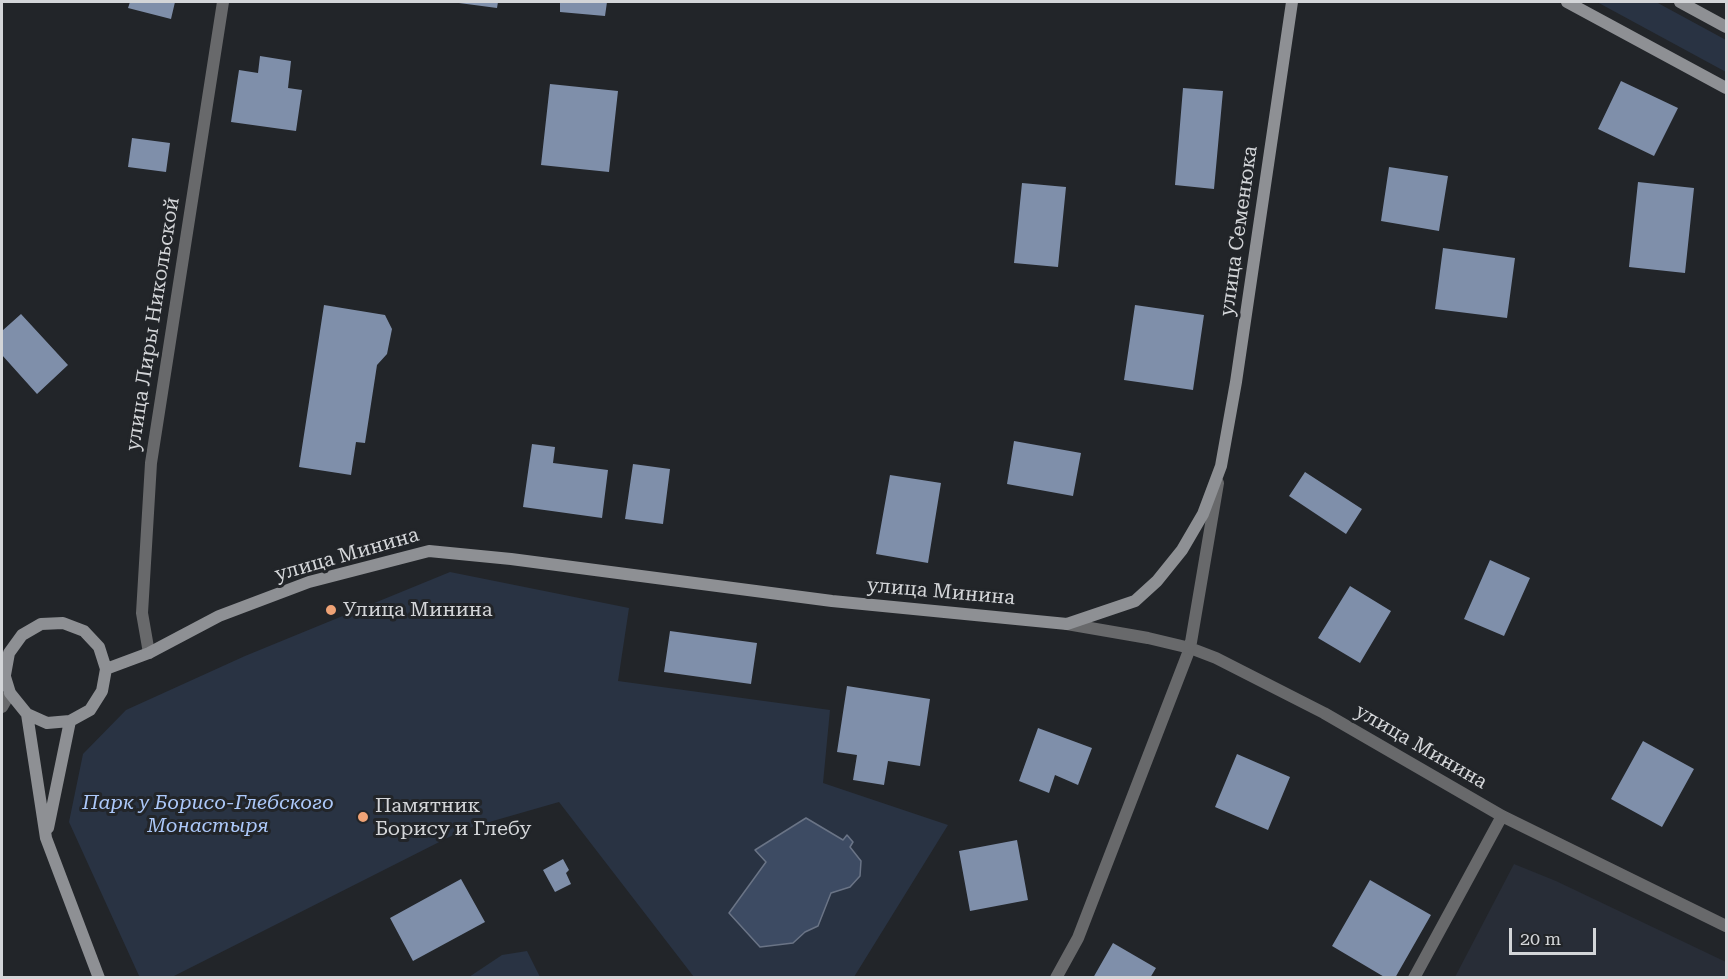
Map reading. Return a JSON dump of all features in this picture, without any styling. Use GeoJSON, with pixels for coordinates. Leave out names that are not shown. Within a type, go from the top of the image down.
{"type":"FeatureCollection","features":[{"type":"Feature","properties":{"kind":"main road","name":"улица Семенюка"},"geometry":{"type":"LineString","coordinates":[[1067,624],[1135,601],[1156,581],[1182,550],[1203,514],[1221,466],[1236,382],[1292,2]]}},
{"type":"Feature","properties":{"kind":"main road"},"geometry":{"type":"LineString","coordinates":[[1567,2],[1726,88]]}},
{"type":"Feature","properties":{"kind":"main road"},"geometry":{"type":"LineString","coordinates":[[1680,2],[1726,27]]}},
{"type":"Feature","properties":{"kind":"main road","name":"улица Минина"},"geometry":{"type":"LineString","coordinates":[[106,669],[148,653],[219,616],[309,582],[429,551],[511,558],[832,602],[1067,624]]}},
{"type":"Feature","properties":{"kind":"main road"},"geometry":{"type":"LineString","coordinates":[[52,623],[63,623],[84,631],[99,647],[106,669],[102,691],[90,710],[70,721],[47,723],[27,714],[10,693],[3,671],[9,653],[22,635],[41,624],[52,623]]}},
{"type":"Feature","properties":{"kind":"main road"},"geometry":{"type":"LineString","coordinates":[[27,714],[46,838],[99,978]]}},
{"type":"Feature","properties":{"kind":"main road"},"geometry":{"type":"LineString","coordinates":[[46,838],[70,721]]}},
{"type":"Feature","properties":{"kind":"street","name":"улица Лиры Никольской"},"geometry":{"type":"LineString","coordinates":[[148,653],[142,613],[151,463],[223,2]]}},
{"type":"Feature","properties":{"kind":"street","name":"улица Семенюка"},"geometry":{"type":"LineString","coordinates":[[1056,978],[1078,938],[1190,648],[1221,466]]}},
{"type":"Feature","properties":{"kind":"street","name":"улица Минина"},"geometry":{"type":"LineString","coordinates":[[1067,624],[1148,638],[1190,648],[1216,658],[1324,712],[1502,816],[1726,926]]}},
{"type":"Feature","properties":{"kind":"street"},"geometry":{"type":"LineString","coordinates":[[2,707],[10,693]]}},
{"type":"Feature","properties":{"kind":"street"},"geometry":{"type":"LineString","coordinates":[[1414,978],[1502,816]]}},
{"type":"Feature","properties":{"kind":"shaded area"},"geometry":{"type":"Polygon","coordinates":[[[806,818],[843,840],[847,835],[853,842],[850,847],[861,861],[860,876],[850,887],[831,893],[818,926],[805,932],[793,943],[760,947],[729,913],[766,862],[755,850],[806,818]]]}},
{"type":"Feature","properties":{"kind":"shaded area"},"geometry":{"type":"Polygon","coordinates":[[[1514,864],[1556,881],[1726,962],[1726,977],[1455,977],[1514,864]]]}},
{"type":"Feature","properties":{"kind":"green space"},"geometry":{"type":"Polygon","coordinates":[[[1597,2],[1656,2],[1726,40],[1726,72],[1597,2]]]}},
{"type":"Feature","properties":{"kind":"green space","name":"Парк у Борисо-Глебского Монастыря"},"geometry":{"type":"Polygon","coordinates":[[[450,572],[629,608],[618,681],[830,710],[823,783],[948,825],[854,977],[694,977],[559,802],[465,829],[172,977],[140,978],[69,822],[83,754],[126,710],[245,656],[450,572]]]}},
{"type":"Feature","properties":{"kind":"green space"},"geometry":{"type":"Polygon","coordinates":[[[527,951],[540,977],[469,977],[502,955],[527,951]]]}},
{"type":"Feature","properties":{"kind":"building"},"geometry":{"type":"Polygon","coordinates":[[[130,2],[175,2],[171,19],[128,8],[130,2]]]}},
{"type":"Feature","properties":{"kind":"building"},"geometry":{"type":"Polygon","coordinates":[[[459,2],[498,2],[497,8],[459,2]]]}},
{"type":"Feature","properties":{"kind":"building"},"geometry":{"type":"Polygon","coordinates":[[[560,2],[607,2],[605,16],[560,12],[560,2]]]}},
{"type":"Feature","properties":{"kind":"building"},"geometry":{"type":"Polygon","coordinates":[[[260,56],[291,61],[288,88],[302,90],[296,131],[231,122],[239,70],[258,73],[260,56]]]}},
{"type":"Feature","properties":{"kind":"building"},"geometry":{"type":"Polygon","coordinates":[[[1621,81],[1678,108],[1654,156],[1598,129],[1621,81]]]}},
{"type":"Feature","properties":{"kind":"building"},"geometry":{"type":"Polygon","coordinates":[[[550,84],[618,91],[609,172],[541,165],[550,84]]]}},
{"type":"Feature","properties":{"kind":"building"},"geometry":{"type":"Polygon","coordinates":[[[1183,88],[1223,91],[1214,189],[1175,185],[1183,88]]]}},
{"type":"Feature","properties":{"kind":"building"},"geometry":{"type":"Polygon","coordinates":[[[132,138],[170,143],[166,172],[128,167],[132,138]]]}},
{"type":"Feature","properties":{"kind":"building"},"geometry":{"type":"Polygon","coordinates":[[[1389,167],[1448,176],[1439,231],[1381,221],[1389,167]]]}},
{"type":"Feature","properties":{"kind":"building"},"geometry":{"type":"Polygon","coordinates":[[[1638,182],[1694,188],[1685,273],[1629,267],[1638,182]]]}},
{"type":"Feature","properties":{"kind":"building"},"geometry":{"type":"Polygon","coordinates":[[[1022,183],[1066,187],[1058,267],[1014,263],[1022,183]]]}},
{"type":"Feature","properties":{"kind":"building"},"geometry":{"type":"Polygon","coordinates":[[[1443,248],[1515,258],[1507,318],[1435,309],[1443,248]]]}},
{"type":"Feature","properties":{"kind":"building"},"geometry":{"type":"Polygon","coordinates":[[[324,305],[385,315],[392,329],[387,354],[377,365],[365,443],[356,442],[351,475],[299,467],[324,305]]]}},
{"type":"Feature","properties":{"kind":"building"},"geometry":{"type":"Polygon","coordinates":[[[1135,305],[1204,315],[1193,390],[1124,380],[1135,305]]]}},
{"type":"Feature","properties":{"kind":"building"},"geometry":{"type":"Polygon","coordinates":[[[21,314],[68,365],[37,394],[2,355],[2,331],[21,314]]]}},
{"type":"Feature","properties":{"kind":"building"},"geometry":{"type":"Polygon","coordinates":[[[1014,441],[1081,453],[1073,496],[1007,484],[1014,441]]]}},
{"type":"Feature","properties":{"kind":"building"},"geometry":{"type":"Polygon","coordinates":[[[532,444],[555,447],[553,463],[608,470],[602,518],[523,507],[532,444]]]}},
{"type":"Feature","properties":{"kind":"building"},"geometry":{"type":"Polygon","coordinates":[[[633,464],[670,469],[663,524],[625,519],[633,464]]]}},
{"type":"Feature","properties":{"kind":"building"},"geometry":{"type":"Polygon","coordinates":[[[1305,472],[1362,509],[1346,534],[1289,496],[1305,472]]]}},
{"type":"Feature","properties":{"kind":"building"},"geometry":{"type":"Polygon","coordinates":[[[890,475],[941,483],[928,563],[876,554],[890,475]]]}},
{"type":"Feature","properties":{"kind":"building"},"geometry":{"type":"Polygon","coordinates":[[[1490,560],[1530,578],[1504,636],[1464,619],[1490,560]]]}},
{"type":"Feature","properties":{"kind":"building"},"geometry":{"type":"Polygon","coordinates":[[[1350,586],[1391,611],[1360,663],[1318,638],[1350,586]]]}},
{"type":"Feature","properties":{"kind":"building"},"geometry":{"type":"Polygon","coordinates":[[[670,631],[757,643],[751,684],[664,672],[670,631]]]}},
{"type":"Feature","properties":{"kind":"building"},"geometry":{"type":"Polygon","coordinates":[[[847,686],[930,699],[920,766],[888,761],[884,785],[853,780],[857,755],[837,752],[847,686]]]}},
{"type":"Feature","properties":{"kind":"building"},"geometry":{"type":"Polygon","coordinates":[[[1038,728],[1092,748],[1078,785],[1055,775],[1049,793],[1019,781],[1038,728]]]}},
{"type":"Feature","properties":{"kind":"building"},"geometry":{"type":"Polygon","coordinates":[[[1643,741],[1694,769],[1662,827],[1611,799],[1643,741]]]}},
{"type":"Feature","properties":{"kind":"building"},"geometry":{"type":"Polygon","coordinates":[[[1237,754],[1290,777],[1268,830],[1215,807],[1237,754]]]}},
{"type":"Feature","properties":{"kind":"building"},"geometry":{"type":"Polygon","coordinates":[[[1017,840],[1028,900],[970,911],[959,851],[1017,840]]]}},
{"type":"Feature","properties":{"kind":"building"},"geometry":{"type":"Polygon","coordinates":[[[563,859],[569,870],[566,873],[571,884],[555,892],[543,870],[563,859]]]}},
{"type":"Feature","properties":{"kind":"building"},"geometry":{"type":"Polygon","coordinates":[[[461,879],[485,922],[413,961],[390,918],[461,879]]]}},
{"type":"Feature","properties":{"kind":"building"},"geometry":{"type":"Polygon","coordinates":[[[1370,880],[1431,915],[1395,978],[1386,978],[1332,946],[1370,880]]]}},
{"type":"Feature","properties":{"kind":"building"},"geometry":{"type":"Polygon","coordinates":[[[1113,943],[1156,968],[1150,978],[1093,978],[1113,943]]]}},
{"type":"Feature","properties":{"kind":"place","name":"Улица Минина"},"geometry":{"type":"Point","coordinates":[331,610]}},
{"type":"Feature","properties":{"kind":"place","name":"Памятник Борису и Глебу"},"geometry":{"type":"Point","coordinates":[363,817]}}]}
